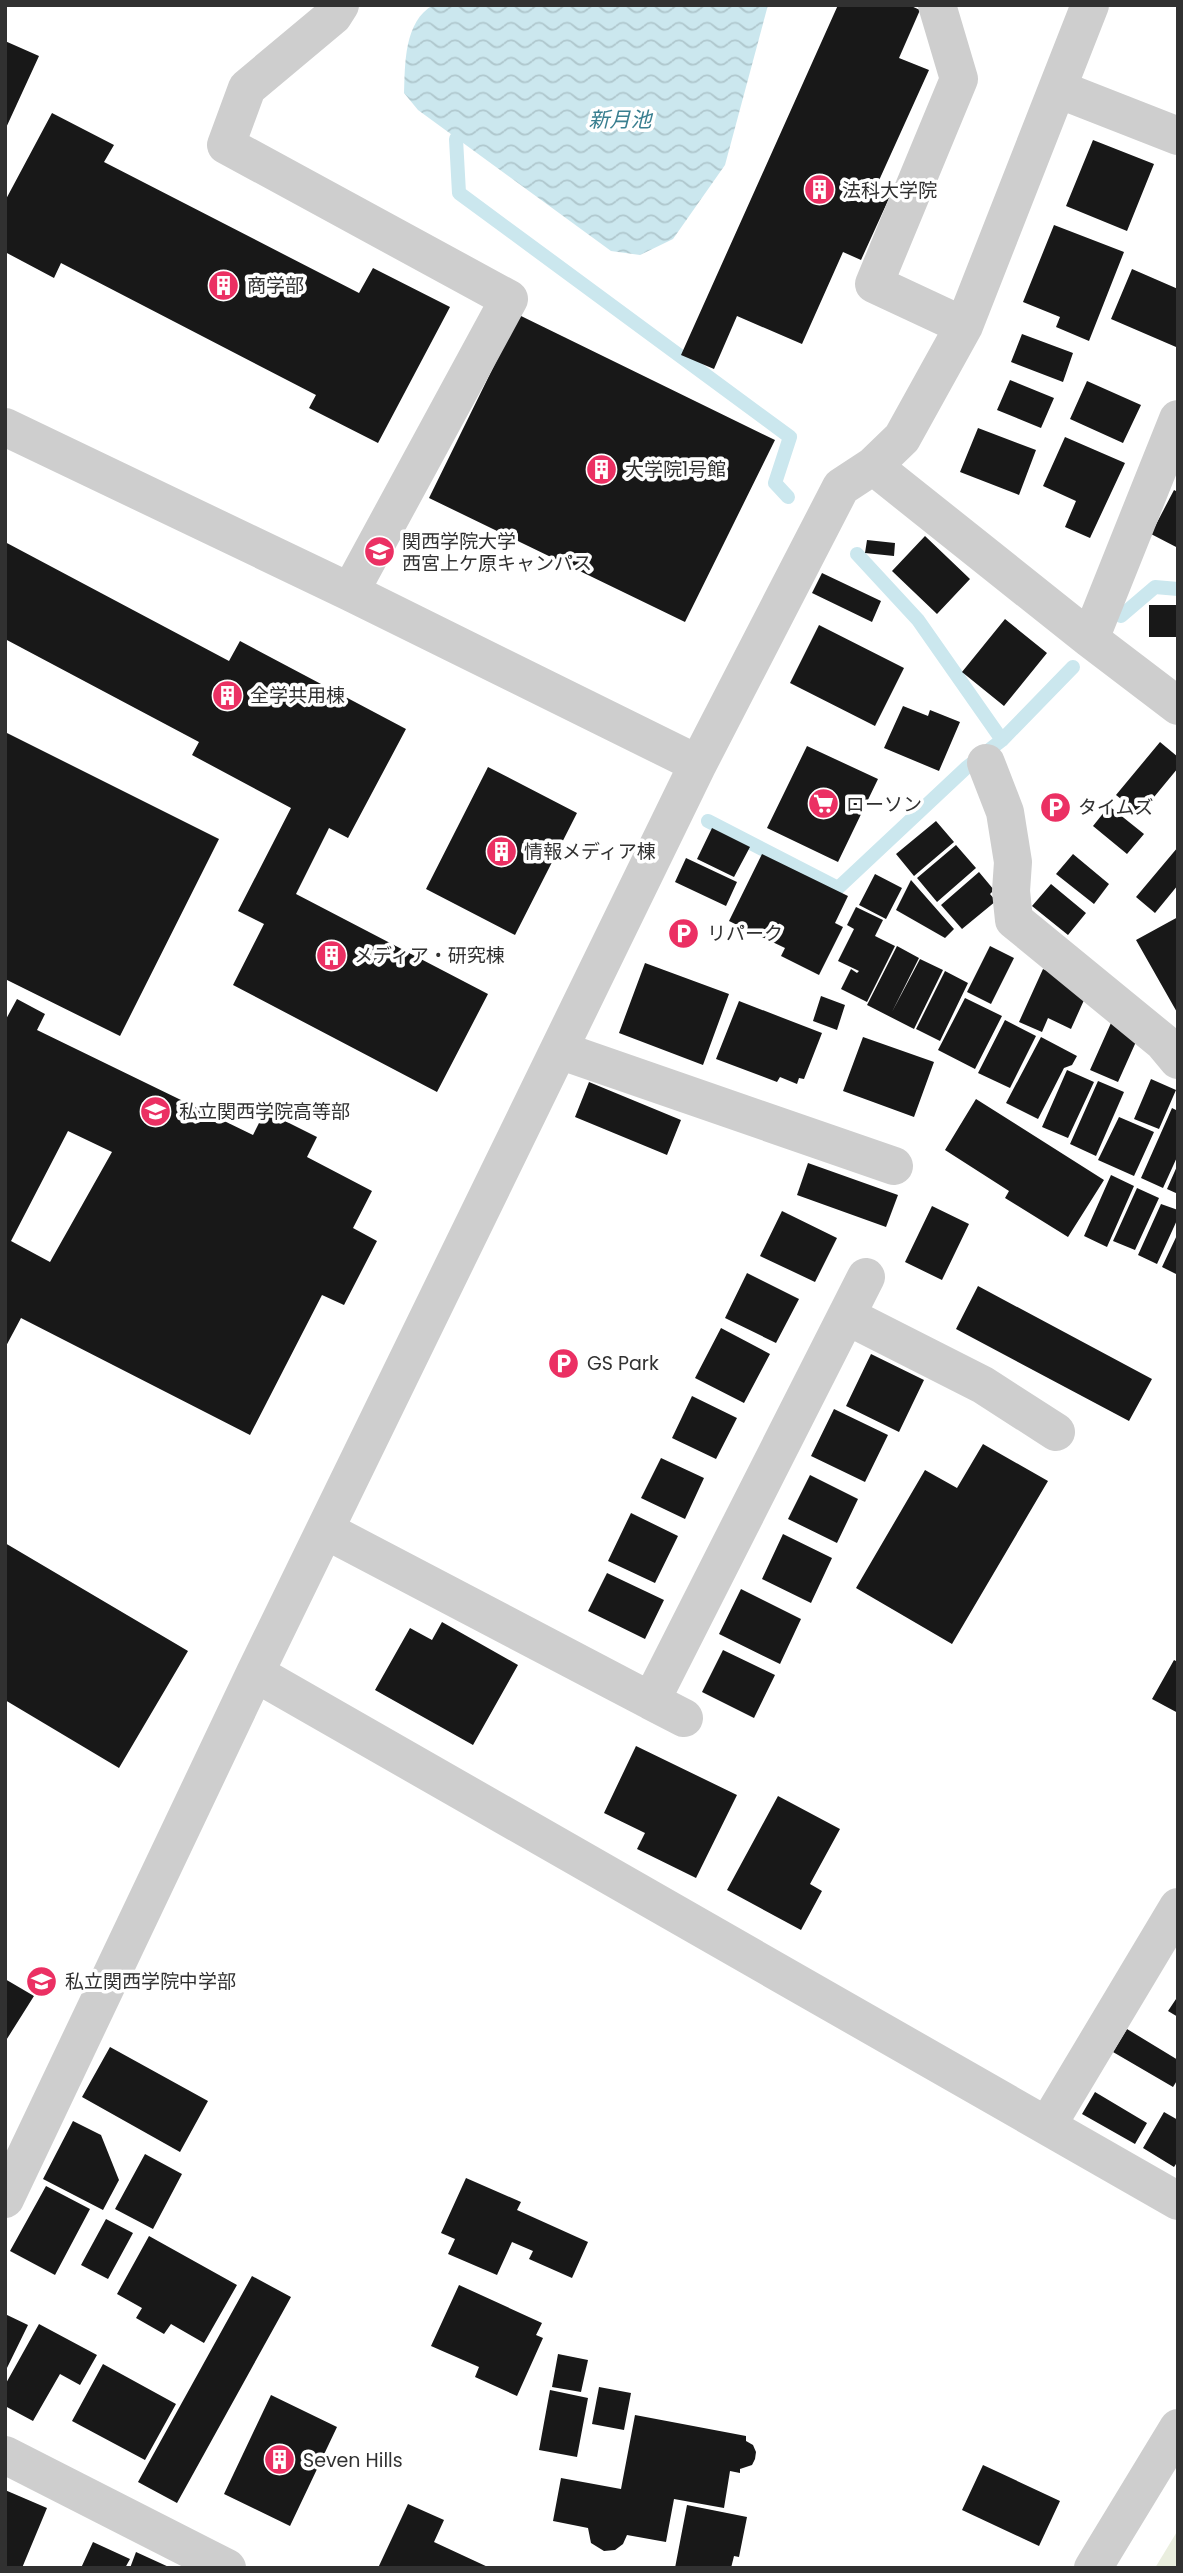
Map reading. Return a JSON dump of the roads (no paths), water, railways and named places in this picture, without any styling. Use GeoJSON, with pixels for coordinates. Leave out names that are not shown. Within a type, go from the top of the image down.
{"type":"FeatureCollection","features":[{"type":"Feature","properties":{"kind":"street"},"geometry":{"type":"LineString","coordinates":[[340,5],[333,16],[247,88],[226,145],[509,299],[350,592]]}},
{"type":"Feature","properties":{"kind":"street"},"geometry":{"type":"LineString","coordinates":[[937,5],[959,79],[874,284],[964,326]]}},
{"type":"Feature","properties":{"kind":"street"},"geometry":{"type":"LineString","coordinates":[[5,2199],[255,1673],[698,764],[841,487],[873,466],[902,438],[964,326],[1090,5]]}},
{"type":"Feature","properties":{"kind":"street"},"geometry":{"type":"LineString","coordinates":[[1058,89],[1178,136]]}},
{"type":"Feature","properties":{"kind":"street"},"geometry":{"type":"LineString","coordinates":[[1090,639],[1178,419]]}},
{"type":"Feature","properties":{"kind":"street"},"geometry":{"type":"LineString","coordinates":[[5,427],[350,592],[698,764]]}},
{"type":"Feature","properties":{"kind":"street"},"geometry":{"type":"LineString","coordinates":[[873,466],[1178,706]]}},
{"type":"Feature","properties":{"kind":"street"},"geometry":{"type":"LineString","coordinates":[[986,763],[1005,812],[1013,862],[1011,891],[1014,920],[1163,1042],[1178,1060]]}},
{"type":"Feature","properties":{"kind":"street"},"geometry":{"type":"LineString","coordinates":[[559,1050],[894,1166]]}},
{"type":"Feature","properties":{"kind":"street"},"geometry":{"type":"LineString","coordinates":[[325,1530],[667,1710],[866,1277]]}},
{"type":"Feature","properties":{"kind":"street"},"geometry":{"type":"LineString","coordinates":[[847,1316],[983,1385],[1055,1432]]}},
{"type":"Feature","properties":{"kind":"street"},"geometry":{"type":"LineString","coordinates":[[255,1673],[1178,2201]]}},
{"type":"Feature","properties":{"kind":"street"},"geometry":{"type":"LineString","coordinates":[[1047,2126],[1178,1907]]}},
{"type":"Feature","properties":{"kind":"street"},"geometry":{"type":"LineString","coordinates":[[1093,2568],[1178,2428]]}},
{"type":"Feature","properties":{"kind":"street"},"geometry":{"type":"LineString","coordinates":[[5,2455],[227,2568]]}},
{"type":"Feature","properties":{"kind":"water","name":"新月池"},"geometry":{"type":"Polygon","coordinates":[[[433,5],[768,5],[725,165],[673,239],[640,255],[611,251],[418,110],[404,93],[406,56],[416,22],[423,12],[433,5]]]}},
{"type":"Feature","properties":{"kind":"waterway"},"geometry":{"type":"LineString","coordinates":[[456,139],[459,193],[790,437],[775,483],[788,497]]}},
{"type":"Feature","properties":{"kind":"waterway"},"geometry":{"type":"LineString","coordinates":[[857,554],[918,620],[1002,740],[1073,667]]}},
{"type":"Feature","properties":{"kind":"waterway"},"geometry":{"type":"LineString","coordinates":[[1121,616],[1155,587],[1178,589]]}},
{"type":"Feature","properties":{"kind":"waterway"},"geometry":{"type":"LineString","coordinates":[[708,821],[838,888],[966,768],[1002,740]]}},
{"type":"Feature","properties":{"kind":"place","name":"法科大学院"},"geometry":{"type":"Point","coordinates":[819,190]}},
{"type":"Feature","properties":{"kind":"place","name":"商学部"},"geometry":{"type":"Point","coordinates":[224,285]}},
{"type":"Feature","properties":{"kind":"place","name":"大学院1号館"},"geometry":{"type":"Point","coordinates":[602,469]}},
{"type":"Feature","properties":{"kind":"place","name":"関西学院大学 西宮上ケ原キャンパス"},"geometry":{"type":"Point","coordinates":[379,552]}},
{"type":"Feature","properties":{"kind":"place","name":"全学共用棟"},"geometry":{"type":"Point","coordinates":[227,695]}},
{"type":"Feature","properties":{"kind":"place","name":"ローソン"},"geometry":{"type":"Point","coordinates":[823,804]}},
{"type":"Feature","properties":{"kind":"place","name":"タイムズ"},"geometry":{"type":"Point","coordinates":[1055,807]}},
{"type":"Feature","properties":{"kind":"place","name":"情報メディア棟"},"geometry":{"type":"Point","coordinates":[501,851]}},
{"type":"Feature","properties":{"kind":"place","name":"リパーク"},"geometry":{"type":"Point","coordinates":[684,933]}},
{"type":"Feature","properties":{"kind":"place","name":"メディア・研究棟"},"geometry":{"type":"Point","coordinates":[331,955]}},
{"type":"Feature","properties":{"kind":"place","name":"私立関西学院高等部"},"geometry":{"type":"Point","coordinates":[156,1111]}},
{"type":"Feature","properties":{"kind":"place","name":"GS Park"},"geometry":{"type":"Point","coordinates":[564,1363]}},
{"type":"Feature","properties":{"kind":"place","name":"私立関西学院中学部"},"geometry":{"type":"Point","coordinates":[42,1981]}},
{"type":"Feature","properties":{"kind":"place","name":"Seven Hills"},"geometry":{"type":"Point","coordinates":[280,2460]}}]}
